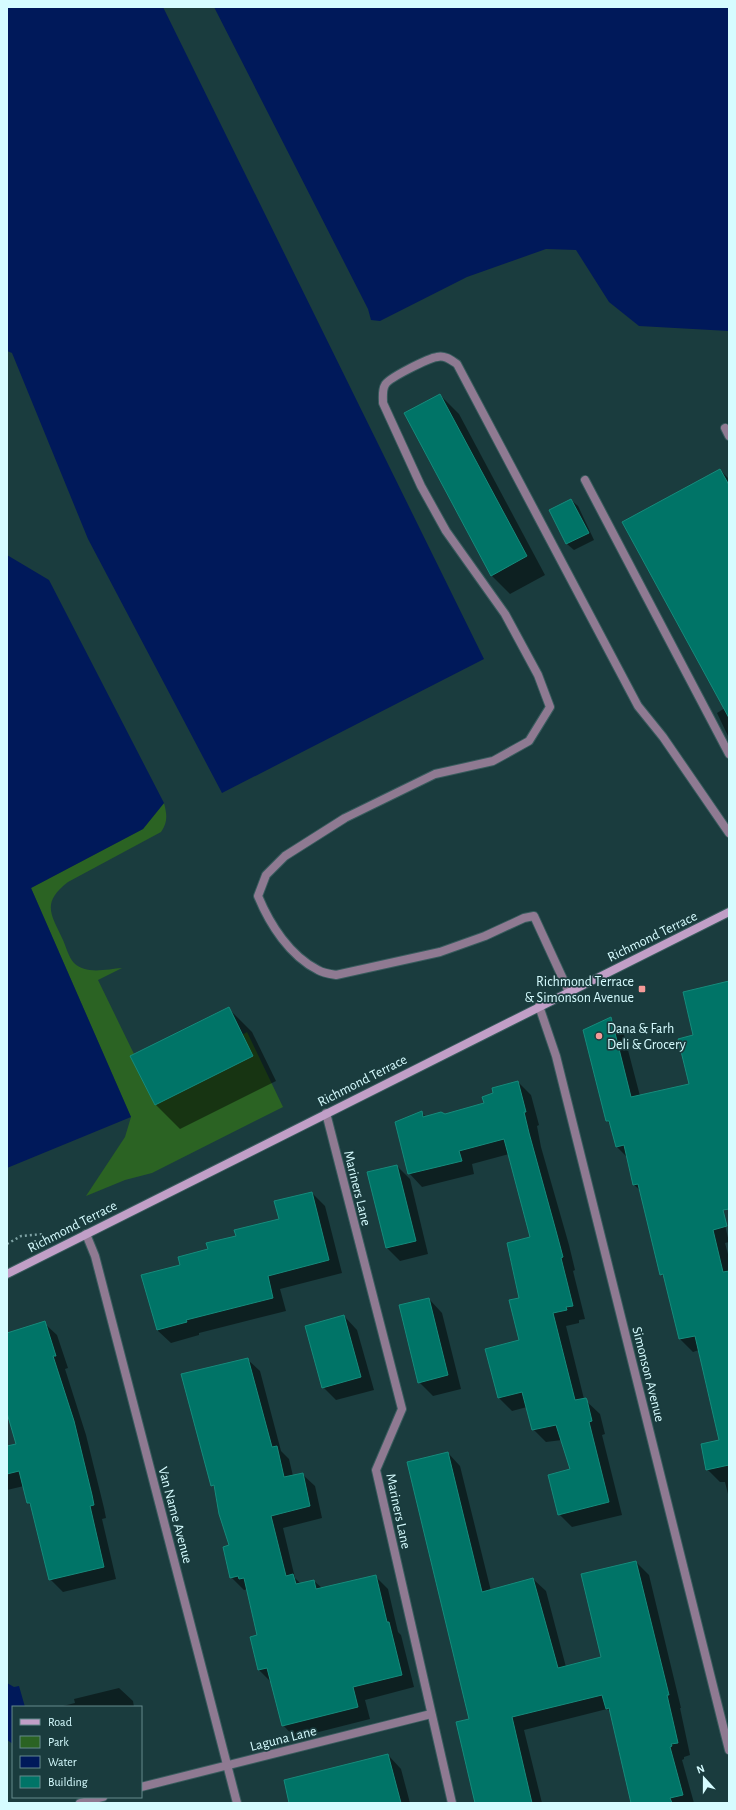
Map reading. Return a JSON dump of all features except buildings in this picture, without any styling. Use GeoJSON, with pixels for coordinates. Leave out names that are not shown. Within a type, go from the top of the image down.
{"type":"FeatureCollection","features":[{"type":"Feature","properties":{"kind":"main road","name":"Richmond Terrace"},"geometry":{"type":"LineString","coordinates":[[7,1274],[729,912]]}},
{"type":"Feature","properties":{"kind":"street"},"geometry":{"type":"LineString","coordinates":[[568,992],[534,916],[524,918],[485,936],[440,952],[336,975],[319,971],[297,956],[266,915],[258,896],[266,875],[285,856],[345,818],[435,774],[493,761],[529,741],[550,707],[538,675],[505,614],[446,531],[418,479],[383,403],[382,391],[385,383],[394,376],[437,356],[448,358],[457,364],[638,706],[663,737],[729,834]]}},
{"type":"Feature","properties":{"kind":"street"},"geometry":{"type":"LineString","coordinates":[[725,428],[729,436]]}},
{"type":"Feature","properties":{"kind":"street"},"geometry":{"type":"LineString","coordinates":[[585,480],[729,754]]}},
{"type":"Feature","properties":{"kind":"street","name":"Simonson Avenue"},"geometry":{"type":"LineString","coordinates":[[539,1006],[556,1056],[729,1750]]}},
{"type":"Feature","properties":{"kind":"street","name":"Mariners Lane"},"geometry":{"type":"LineString","coordinates":[[326,1113],[402,1409],[376,1470],[452,1803]]}},
{"type":"Feature","properties":{"kind":"street","name":"Van Name Avenue"},"geometry":{"type":"LineString","coordinates":[[86,1234],[95,1256],[237,1803]]}},
{"type":"Feature","properties":{"kind":"street","name":"Laguna Lane"},"geometry":{"type":"LineString","coordinates":[[142,1788],[431,1714]]}},
{"type":"Feature","properties":{"kind":"street"},"geometry":{"type":"LineString","coordinates":[[80,1803],[100,1798]]}},
{"type":"Feature","properties":{"kind":"path"},"geometry":{"type":"LineString","coordinates":[[7,1244],[21,1236],[44,1234]]}},
{"type":"Feature","properties":{"kind":"green space"},"geometry":{"type":"Polygon","coordinates":[[[164,803],[166,818],[165,825],[161,832],[68,882],[54,896],[51,903],[52,916],[71,958],[79,967],[91,970],[122,968],[98,980],[134,1054],[131,1056],[155,1105],[253,1056],[242,1035],[247,1032],[283,1107],[152,1173],[125,1180],[86,1196],[125,1137],[131,1117],[31,888],[143,829],[164,803]]]}},
{"type":"Feature","properties":{"kind":"water"},"geometry":{"type":"Polygon","coordinates":[[[7,7],[163,7],[484,659],[222,793],[88,539],[12,353],[7,351],[7,7]]]}},
{"type":"Feature","properties":{"kind":"water"},"geometry":{"type":"Polygon","coordinates":[[[214,7],[729,7],[729,331],[639,326],[609,302],[576,250],[546,249],[467,277],[380,321],[371,320],[368,309],[214,7]]]}},
{"type":"Feature","properties":{"kind":"water"},"geometry":{"type":"Polygon","coordinates":[[[7,555],[49,580],[164,803],[143,829],[31,888],[131,1117],[7,1168],[7,555]]]}},
{"type":"Feature","properties":{"kind":"water"},"geometry":{"type":"Polygon","coordinates":[[[7,1683],[14,1687],[19,1686],[25,1706],[12,1706],[12,1743],[7,1740],[7,1683]]]}},
{"type":"Feature","properties":{"kind":"place","name":"Richmond Terrace & Simonson Avenue"},"geometry":{"type":"Point","coordinates":[642,989]}},
{"type":"Feature","properties":{"kind":"place","name":"Dana & Farh Deli & Grocery"},"geometry":{"type":"Point","coordinates":[599,1036]}}]}
